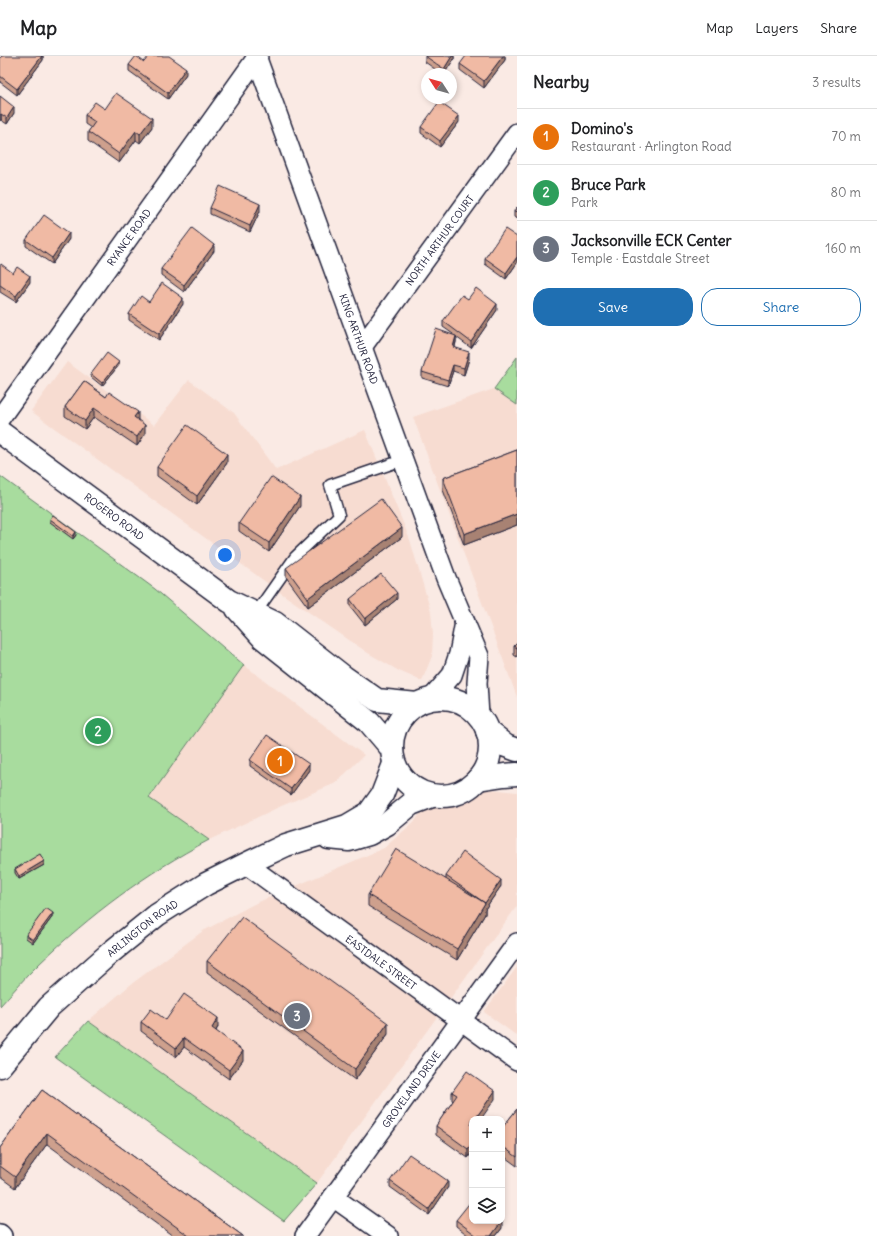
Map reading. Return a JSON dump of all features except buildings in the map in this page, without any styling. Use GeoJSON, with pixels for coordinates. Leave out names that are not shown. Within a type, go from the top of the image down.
{"type":"FeatureCollection","features":[{"type":"Feature","properties":{"kind":"main road","name":"ROGERO ROAD"},"geometry":{"type":"LineString","coordinates":[[0,432],[229,601],[275,623],[344,677],[377,700],[424,701]]}},
{"type":"Feature","properties":{"kind":"main road","name":"ROGERO ROAD"},"geometry":{"type":"LineString","coordinates":[[229,601],[263,638],[369,722],[393,756]]}},
{"type":"Feature","properties":{"kind":"main road"},"geometry":{"type":"LineString","coordinates":[[483,724],[490,741],[488,762],[478,780],[471,787],[452,795],[442,797],[432,796],[422,793],[409,785],[398,773],[393,756],[392,738],[396,728],[408,710],[424,701],[442,698],[452,699],[472,708],[483,724],[506,746],[517,750]]}},
{"type":"Feature","properties":{"kind":"main road","name":"ARLINGTON ROAD"},"geometry":{"type":"LineString","coordinates":[[0,1066],[49,1007],[110,953],[157,915],[206,884],[246,864],[286,845],[347,826],[369,813],[382,795],[393,756]]}},
{"type":"Feature","properties":{"kind":"main road"},"geometry":{"type":"LineString","coordinates":[[478,780],[504,774],[517,774]]}},
{"type":"Feature","properties":{"kind":"main road","name":"ARLINGTON ROAD"},"geometry":{"type":"LineString","coordinates":[[316,836],[349,840],[369,834],[387,824],[411,804],[432,796]]}},
{"type":"Feature","properties":{"kind":"street","name":"KING ARTHUR ROAD"},"geometry":{"type":"LineString","coordinates":[[257,57],[446,578],[479,656],[477,683],[483,724]]}},
{"type":"Feature","properties":{"kind":"street","name":"RYANCE ROAD"},"geometry":{"type":"LineString","coordinates":[[0,418],[257,57]]}},
{"type":"Feature","properties":{"kind":"street","name":"NORTH ARTHUR COURT"},"geometry":{"type":"LineString","coordinates":[[362,347],[517,133]]}},
{"type":"Feature","properties":{"kind":"street"},"geometry":{"type":"LineString","coordinates":[[424,701],[452,675],[459,654],[464,622]]}},
{"type":"Feature","properties":{"kind":"street","name":"EASTDALE STREET"},"geometry":{"type":"LineString","coordinates":[[246,864],[517,1061]]}},
{"type":"Feature","properties":{"kind":"street","name":"GROVELAND DRIVE"},"geometry":{"type":"LineString","coordinates":[[305,1236],[517,943]]}},
{"type":"Feature","properties":{"kind":"street"},"geometry":{"type":"LineString","coordinates":[[334,1197],[388,1236]]}},
{"type":"Feature","properties":{"kind":"lane"},"geometry":{"type":"LineString","coordinates":[[255,614],[295,558],[339,515],[330,485],[404,460]]}},
{"type":"Feature","properties":{"kind":"shaded area"},"geometry":{"type":"Polygon","coordinates":[[[67,362],[154,425],[189,380],[234,413],[276,470],[365,430],[410,540],[431,612],[433,634],[432,656],[422,681],[399,671],[368,653],[278,591],[31,411],[67,362]]]}},
{"type":"Feature","properties":{"kind":"shaded area"},"geometry":{"type":"Polygon","coordinates":[[[494,389],[517,405],[517,697],[413,417],[494,389]]]}},
{"type":"Feature","properties":{"kind":"shaded area"},"geometry":{"type":"Polygon","coordinates":[[[244,665],[364,755],[336,783],[279,807],[209,840],[149,798],[244,665]]]}},
{"type":"Feature","properties":{"kind":"shaded area"},"geometry":{"type":"Polygon","coordinates":[[[441,784],[517,792],[517,906],[317,1183],[88,1021],[130,985],[203,931],[254,904],[384,848],[415,821],[441,784]]]}},
{"type":"Feature","properties":{"kind":"shaded area"},"geometry":{"type":"Polygon","coordinates":[[[517,967],[517,1036],[484,1012],[517,967]]]}},
{"type":"Feature","properties":{"kind":"green space"},"geometry":{"type":"Polygon","coordinates":[[[517,357],[517,405],[494,389],[517,357]]]}},
{"type":"Feature","properties":{"kind":"green space"},"geometry":{"type":"Polygon","coordinates":[[[0,476],[155,589],[244,665],[149,798],[209,840],[163,866],[99,912],[39,964],[0,1006],[0,476]]]}},
{"type":"Feature","properties":{"kind":"green space"},"geometry":{"type":"Polygon","coordinates":[[[88,1021],[317,1183],[284,1221],[55,1057],[88,1021]]]}},
{"type":"Feature","properties":{"kind":"place","name":"Bruce Park"},"geometry":{"type":"Point","coordinates":[98,731]}},
{"type":"Feature","properties":{"kind":"place","name":"Domino's"},"geometry":{"type":"Point","coordinates":[280,761]}},
{"type":"Feature","properties":{"kind":"place","name":"Jacksonville ECK Center"},"geometry":{"type":"Point","coordinates":[297,1016]}}]}
